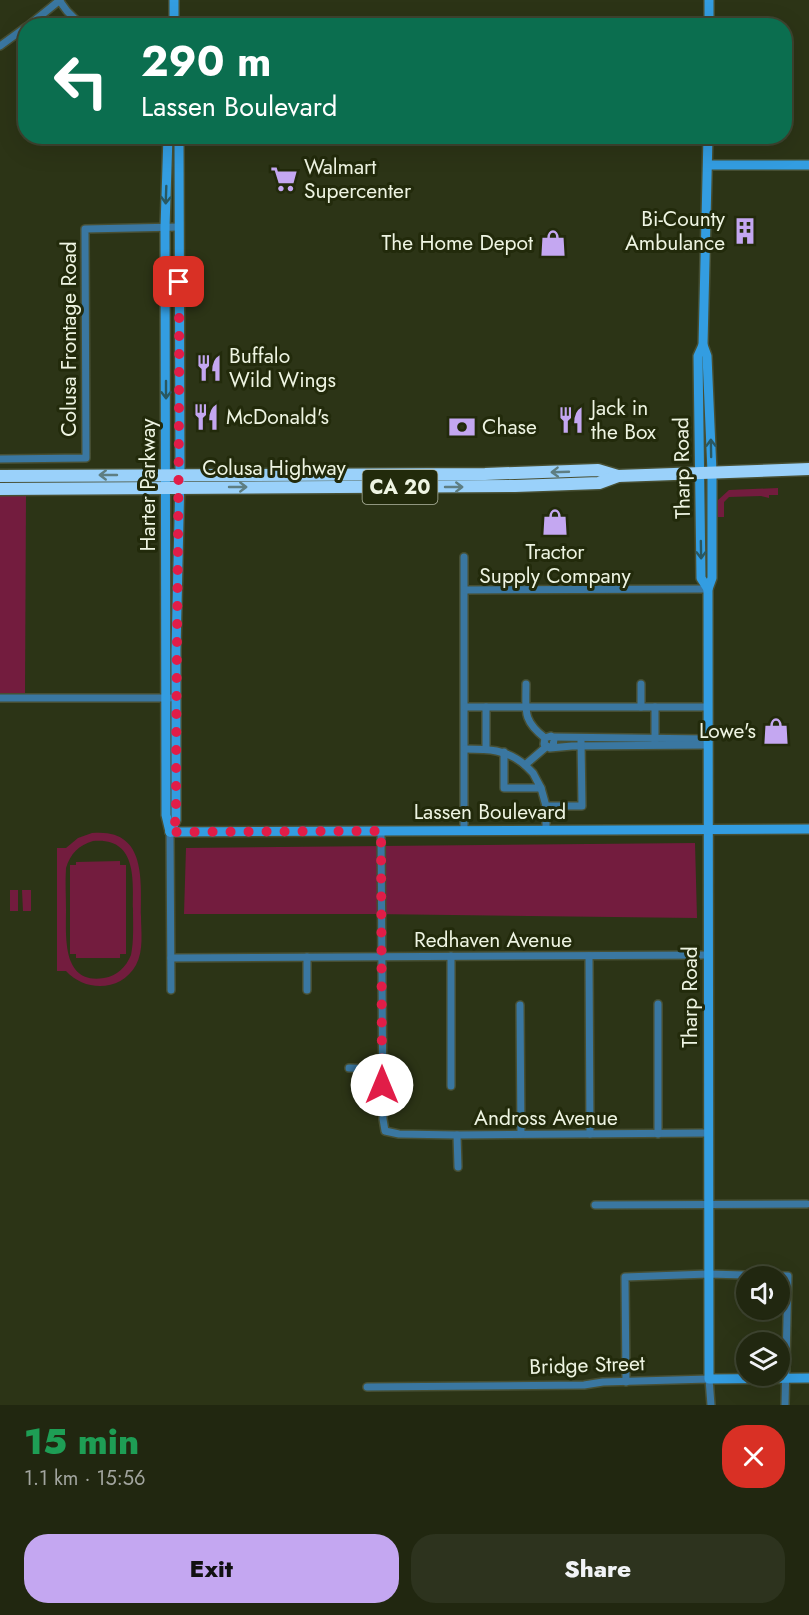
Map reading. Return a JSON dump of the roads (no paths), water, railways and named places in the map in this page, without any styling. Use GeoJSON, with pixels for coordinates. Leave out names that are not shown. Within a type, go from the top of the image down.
{"type":"FeatureCollection","features":[{"type":"Feature","properties":{"kind":"highway","name":"Colusa Highway"},"geometry":{"type":"LineString","coordinates":[[166,475],[180,481],[598,470],[618,476],[809,469]]}},
{"type":"Feature","properties":{"kind":"highway","name":"CA 20"},"geometry":{"type":"LineString","coordinates":[[0,476],[166,475]]}},
{"type":"Feature","properties":{"kind":"highway","name":"Colusa Highway"},"geometry":{"type":"LineString","coordinates":[[0,489],[166,488],[180,481]]}},
{"type":"Feature","properties":{"kind":"street"},"geometry":{"type":"LineString","coordinates":[[36,18],[59,0],[74,18]]}},
{"type":"Feature","properties":{"kind":"street"},"geometry":{"type":"LineString","coordinates":[[174,0],[174,18]]}},
{"type":"Feature","properties":{"kind":"street"},"geometry":{"type":"LineString","coordinates":[[709,0],[709,18]]}},
{"type":"Feature","properties":{"kind":"street"},"geometry":{"type":"LineString","coordinates":[[0,46],[18,32]]}},
{"type":"Feature","properties":{"kind":"street","name":"Harter Parkway"},"geometry":{"type":"LineString","coordinates":[[168,144],[165,227],[166,488],[176,820],[170,832],[171,990]]}},
{"type":"Feature","properties":{"kind":"street","name":"Harter Parkway"},"geometry":{"type":"LineString","coordinates":[[171,698],[180,481],[179,144]]}},
{"type":"Feature","properties":{"kind":"street","name":"Tharp Road"},"geometry":{"type":"LineString","coordinates":[[708,144],[703,345],[698,356],[706,472],[701,578],[708,589],[708,1274],[711,1405]]}},
{"type":"Feature","properties":{"kind":"street"},"geometry":{"type":"LineString","coordinates":[[708,165],[809,165]]}},
{"type":"Feature","properties":{"kind":"street","name":"Colusa Frontage Road"},"geometry":{"type":"LineString","coordinates":[[0,459],[86,458],[85,229],[179,227]]}},
{"type":"Feature","properties":{"kind":"street"},"geometry":{"type":"LineString","coordinates":[[464,557],[464,830]]}},
{"type":"Feature","properties":{"kind":"street"},"geometry":{"type":"LineString","coordinates":[[465,590],[708,589]]}},
{"type":"Feature","properties":{"kind":"street"},"geometry":{"type":"LineString","coordinates":[[525,765],[555,743],[529,722],[526,707],[526,684]]}},
{"type":"Feature","properties":{"kind":"street"},"geometry":{"type":"LineString","coordinates":[[640,684],[641,706]]}},
{"type":"Feature","properties":{"kind":"street"},"geometry":{"type":"LineString","coordinates":[[0,698],[171,698]]}},
{"type":"Feature","properties":{"kind":"street"},"geometry":{"type":"LineString","coordinates":[[655,706],[655,742]]}},
{"type":"Feature","properties":{"kind":"street"},"geometry":{"type":"LineString","coordinates":[[465,707],[707,707]]}},
{"type":"Feature","properties":{"kind":"street"},"geometry":{"type":"LineString","coordinates":[[486,707],[486,749]]}},
{"type":"Feature","properties":{"kind":"street"},"geometry":{"type":"LineString","coordinates":[[549,737],[581,742],[707,742]]}},
{"type":"Feature","properties":{"kind":"street"},"geometry":{"type":"LineString","coordinates":[[550,747],[581,742]]}},
{"type":"Feature","properties":{"kind":"street"},"geometry":{"type":"LineString","coordinates":[[546,806],[582,806],[581,742]]}},
{"type":"Feature","properties":{"kind":"street"},"geometry":{"type":"LineString","coordinates":[[465,749],[504,752],[525,765],[533,773],[541,788],[546,806],[546,830]]}},
{"type":"Feature","properties":{"kind":"street"},"geometry":{"type":"LineString","coordinates":[[504,752],[504,788],[541,788]]}},
{"type":"Feature","properties":{"kind":"street","name":"Lassen Boulevard"},"geometry":{"type":"LineString","coordinates":[[170,832],[809,829]]}},
{"type":"Feature","properties":{"kind":"street"},"geometry":{"type":"LineString","coordinates":[[349,1068],[382,1069],[381,831]]}},
{"type":"Feature","properties":{"kind":"street","name":"Redhaven Avenue"},"geometry":{"type":"LineString","coordinates":[[171,958],[707,955]]}},
{"type":"Feature","properties":{"kind":"street"},"geometry":{"type":"LineString","coordinates":[[451,956],[451,1086]]}},
{"type":"Feature","properties":{"kind":"street"},"geometry":{"type":"LineString","coordinates":[[589,956],[590,1134]]}},
{"type":"Feature","properties":{"kind":"street"},"geometry":{"type":"LineString","coordinates":[[306,957],[307,990]]}},
{"type":"Feature","properties":{"kind":"street"},"geometry":{"type":"LineString","coordinates":[[658,1004],[658,1134]]}},
{"type":"Feature","properties":{"kind":"street"},"geometry":{"type":"LineString","coordinates":[[520,1005],[521,1134]]}},
{"type":"Feature","properties":{"kind":"street","name":"Andross Avenue"},"geometry":{"type":"LineString","coordinates":[[382,1069],[382,1119],[386,1131],[399,1134],[708,1133]]}},
{"type":"Feature","properties":{"kind":"street"},"geometry":{"type":"LineString","coordinates":[[457,1135],[458,1167]]}},
{"type":"Feature","properties":{"kind":"street"},"geometry":{"type":"LineString","coordinates":[[595,1205],[807,1204]]}},
{"type":"Feature","properties":{"kind":"street"},"geometry":{"type":"LineString","coordinates":[[626,1382],[625,1277],[708,1274],[788,1276],[786,1332]]}},
{"type":"Feature","properties":{"kind":"street","name":"Bridge Street"},"geometry":{"type":"LineString","coordinates":[[790,1378],[809,1378]]}},
{"type":"Feature","properties":{"kind":"street","name":"Bridge Street"},"geometry":{"type":"LineString","coordinates":[[367,1387],[584,1385],[603,1382],[736,1379]]}},
{"type":"Feature","properties":{"kind":"street"},"geometry":{"type":"LineString","coordinates":[[785,1386],[785,1405]]}},
{"type":"Feature","properties":{"kind":"place","name":"Walmart Supercenter"},"geometry":{"type":"Point","coordinates":[284,179]}},
{"type":"Feature","properties":{"kind":"place","name":"Bi-County Ambulance"},"geometry":{"type":"Point","coordinates":[745,231]}},
{"type":"Feature","properties":{"kind":"place","name":"The Home Depot"},"geometry":{"type":"Point","coordinates":[553,243]}},
{"type":"Feature","properties":{"kind":"place","name":"Buffalo Wild Wings"},"geometry":{"type":"Point","coordinates":[209,368]}},
{"type":"Feature","properties":{"kind":"place","name":"McDonald's"},"geometry":{"type":"Point","coordinates":[206,417]}},
{"type":"Feature","properties":{"kind":"place","name":"Jack in the Box"},"geometry":{"type":"Point","coordinates":[571,420]}},
{"type":"Feature","properties":{"kind":"place","name":"Chase"},"geometry":{"type":"Point","coordinates":[462,427]}},
{"type":"Feature","properties":{"kind":"place","name":"Tractor Supply Company"},"geometry":{"type":"Point","coordinates":[555,522]}},
{"type":"Feature","properties":{"kind":"place","name":"Lowe's"},"geometry":{"type":"Point","coordinates":[776,731]}}]}
